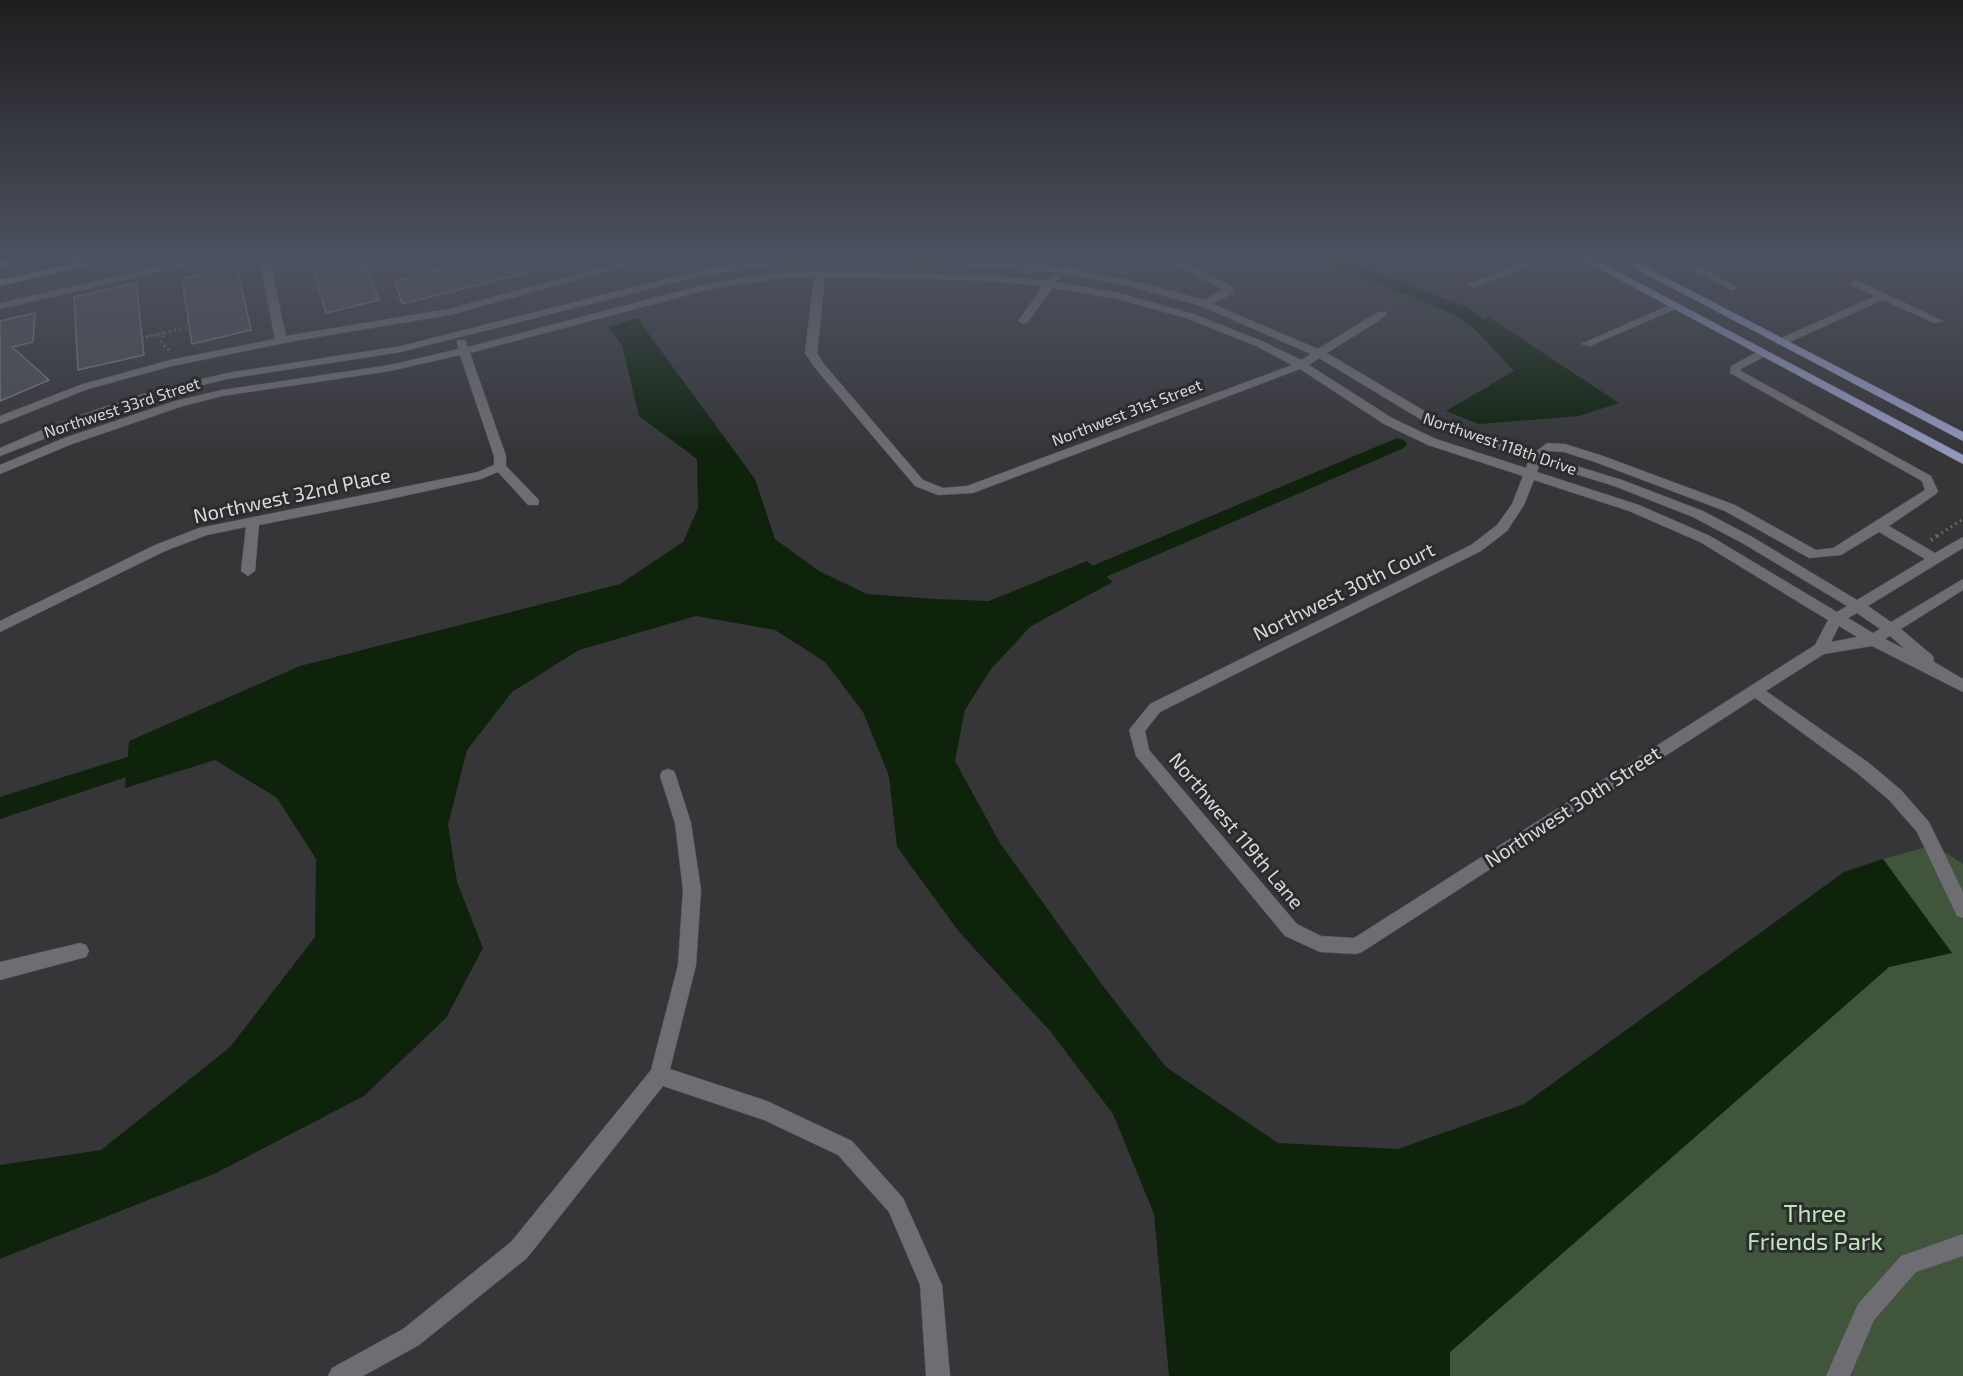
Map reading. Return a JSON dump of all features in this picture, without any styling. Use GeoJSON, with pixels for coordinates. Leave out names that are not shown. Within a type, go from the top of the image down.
{"type":"FeatureCollection","features":[{"type":"Feature","properties":{"kind":"main road"},"geometry":{"type":"LineString","coordinates":[[1710,325],[1963,460]]}},
{"type":"Feature","properties":{"kind":"main road"},"geometry":{"type":"LineString","coordinates":[[1748,325],[1963,437]]}},
{"type":"Feature","properties":{"kind":"street"},"geometry":{"type":"LineString","coordinates":[[278,325],[281,341]]}},
{"type":"Feature","properties":{"kind":"street"},"geometry":{"type":"LineString","coordinates":[[0,420],[84,387],[170,363],[373,325]]}},
{"type":"Feature","properties":{"kind":"street","name":"Northwest 33rd Street"},"geometry":{"type":"LineString","coordinates":[[0,452],[62,426],[140,398],[177,388],[227,376],[401,349],[500,325]]}},
{"type":"Feature","properties":{"kind":"street","name":"Northwest 33rd Street"},"geometry":{"type":"LineString","coordinates":[[0,470],[68,441],[179,404],[222,393],[390,368],[562,325]]}},
{"type":"Feature","properties":{"kind":"street","name":"Northwest 31st Street"},"geometry":{"type":"LineString","coordinates":[[813,325],[811,353],[819,366],[919,483],[942,492],[969,490],[1300,365],[1365,325]]}},
{"type":"Feature","properties":{"kind":"street","name":"Northwest 118th Drive"},"geometry":{"type":"LineString","coordinates":[[1213,325],[1260,344],[1300,365],[1388,421],[1432,442],[1527,475],[1634,508],[1705,539],[1836,619],[1873,640],[1941,672],[1963,686]]}},
{"type":"Feature","properties":{"kind":"street","name":"Northwest 118th Drive"},"geometry":{"type":"LineString","coordinates":[[1254,325],[1320,354],[1434,422],[1471,437],[1618,483],[1698,514],[1749,541],[1858,607],[1891,629],[1941,672]]}},
{"type":"Feature","properties":{"kind":"street"},"geometry":{"type":"LineString","coordinates":[[1586,344],[1630,325]]}},
{"type":"Feature","properties":{"kind":"street"},"geometry":{"type":"LineString","coordinates":[[1780,342],[1818,325]]}},
{"type":"Feature","properties":{"kind":"street"},"geometry":{"type":"LineString","coordinates":[[459,336],[500,456],[500,467],[532,502]]}},
{"type":"Feature","properties":{"kind":"street"},"geometry":{"type":"LineString","coordinates":[[1536,457],[1548,447],[1565,448],[1599,459],[1730,508],[1814,555],[1836,552],[1932,491],[1931,484],[1920,475],[1736,373],[1735,368],[1763,353]]}},
{"type":"Feature","properties":{"kind":"street"},"geometry":{"type":"LineString","coordinates":[[177,388],[179,404]]}},
{"type":"Feature","properties":{"kind":"street","name":"Northwest 30th Court"},"geometry":{"type":"LineString","coordinates":[[1137,730],[1155,708],[1476,548],[1502,528],[1518,505],[1527,475],[1536,457]]}},
{"type":"Feature","properties":{"kind":"street","name":"Northwest 32nd Place"},"geometry":{"type":"LineString","coordinates":[[0,627],[160,548],[204,531],[254,523],[481,475],[500,467]]}},
{"type":"Feature","properties":{"kind":"street"},"geometry":{"type":"LineString","coordinates":[[248,571],[254,523]]}},
{"type":"Feature","properties":{"kind":"street"},"geometry":{"type":"LineString","coordinates":[[1879,526],[1936,559]]}},
{"type":"Feature","properties":{"kind":"street"},"geometry":{"type":"LineString","coordinates":[[1820,649],[1836,619],[1963,542]]}},
{"type":"Feature","properties":{"kind":"street","name":"Northwest 30th Street"},"geometry":{"type":"LineString","coordinates":[[1320,944],[1356,946],[1820,649],[1873,640],[1963,584]]}},
{"type":"Feature","properties":{"kind":"street"},"geometry":{"type":"LineString","coordinates":[[1754,690],[1863,768],[1895,795],[1923,827],[1963,910]]}},
{"type":"Feature","properties":{"kind":"street","name":"Northwest 119th Lane"},"geometry":{"type":"LineString","coordinates":[[1137,730],[1142,752],[1291,930],[1320,944]]}},
{"type":"Feature","properties":{"kind":"street"},"geometry":{"type":"LineString","coordinates":[[340,1376],[411,1337],[519,1250],[659,1075],[687,965],[692,890],[683,823],[668,776]]}},
{"type":"Feature","properties":{"kind":"street"},"geometry":{"type":"LineString","coordinates":[[0,970],[80,951]]}},
{"type":"Feature","properties":{"kind":"street"},"geometry":{"type":"LineString","coordinates":[[659,1075],[767,1111],[844,1148],[896,1205],[931,1285],[938,1376]]}},
{"type":"Feature","properties":{"kind":"street"},"geometry":{"type":"LineString","coordinates":[[1838,1376],[1866,1312],[1909,1264],[1963,1245]]}},
{"type":"Feature","properties":{"kind":"path"},"geometry":{"type":"LineString","coordinates":[[170,363],[168,349],[161,343],[164,333],[142,338],[189,327]]}},
{"type":"Feature","properties":{"kind":"path"},"geometry":{"type":"LineString","coordinates":[[1917,548],[1963,519]]}},
{"type":"Feature","properties":{"kind":"green space","name":"Three Friends Park"},"geometry":{"type":"Polygon","coordinates":[[[1934,845],[1963,864],[1963,1376],[1450,1376],[1450,1352],[1889,966],[1951,953],[1883,859],[1934,845]]]}},
{"type":"Feature","properties":{"kind":"shaded area"},"geometry":{"type":"Polygon","coordinates":[[[642,325],[755,479],[775,539],[819,571],[867,594],[935,599],[989,601],[1087,561],[1113,582],[1031,626],[991,669],[965,710],[955,761],[1000,843],[1100,982],[1166,1067],[1278,1143],[1398,1149],[1524,1104],[1844,872],[1883,859],[1952,953],[1889,967],[1450,1352],[1450,1376],[1169,1376],[1154,1214],[1113,1114],[1050,1031],[960,933],[897,847],[889,776],[863,712],[825,662],[775,630],[696,616],[579,650],[512,692],[467,750],[448,825],[457,882],[483,948],[446,1018],[364,1096],[216,1173],[0,1259],[0,1165],[101,1150],[230,1047],[315,937],[316,859],[277,798],[215,760],[125,788],[129,741],[300,666],[620,584],[683,542],[698,508],[697,459],[639,416],[622,345],[608,327],[642,325]]]}},
{"type":"Feature","properties":{"kind":"shaded area"},"geometry":{"type":"Polygon","coordinates":[[[1471,325],[1501,325],[1619,403],[1579,416],[1479,424],[1446,411],[1514,371],[1471,325]]]}},
{"type":"Feature","properties":{"kind":"building"},"geometry":{"type":"Polygon","coordinates":[[[0,325],[34,325],[33,342],[12,347],[49,380],[0,401],[0,325]]]}},
{"type":"Feature","properties":{"kind":"building"},"geometry":{"type":"Polygon","coordinates":[[[76,325],[141,325],[144,355],[78,370],[76,325]]]}},
{"type":"Feature","properties":{"kind":"building"},"geometry":{"type":"Polygon","coordinates":[[[189,325],[250,325],[251,330],[192,344],[189,325]]]}},
{"type":"Feature","properties":{"kind":"waterway"},"geometry":{"type":"LineString","coordinates":[[1480,325],[1503,342]]}},
{"type":"Feature","properties":{"kind":"waterway"},"geometry":{"type":"LineString","coordinates":[[1100,571],[1397,444]]}},
{"type":"Feature","properties":{"kind":"waterway"},"geometry":{"type":"LineString","coordinates":[[0,808],[127,767]]}}]}
